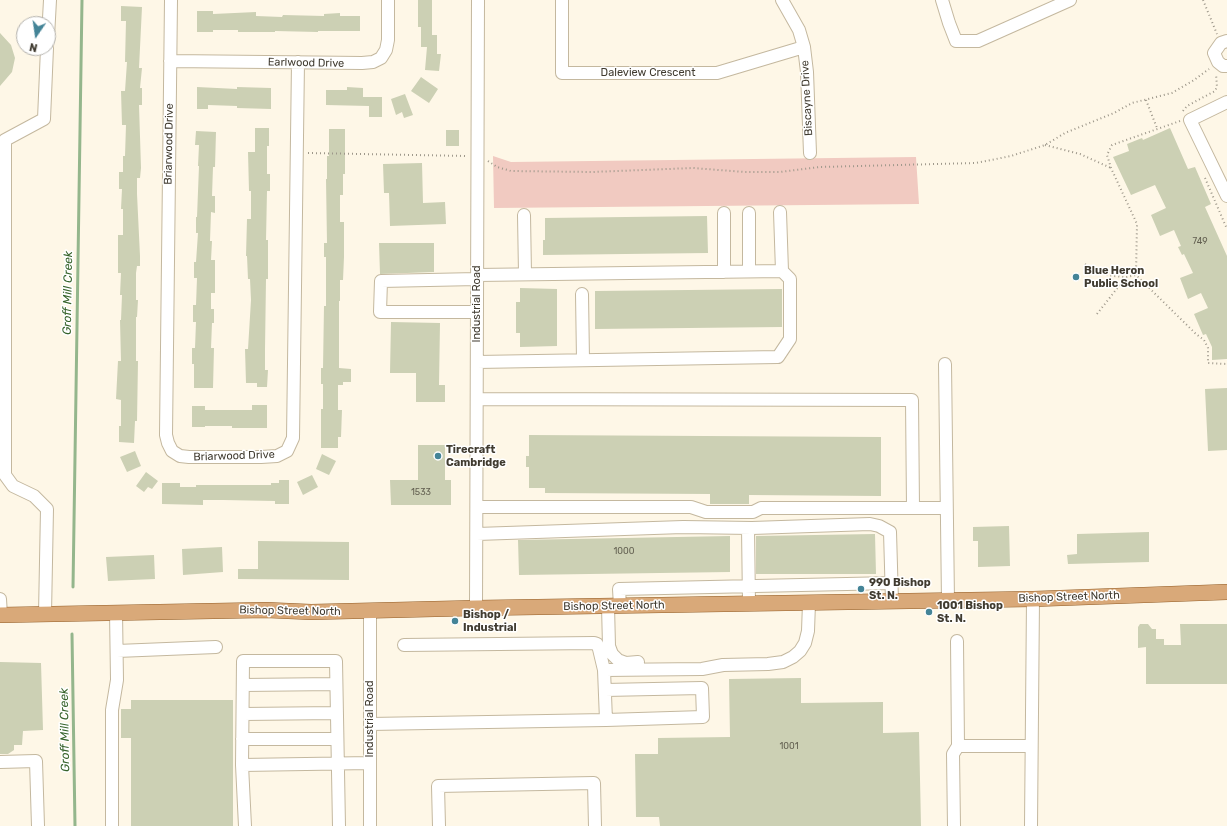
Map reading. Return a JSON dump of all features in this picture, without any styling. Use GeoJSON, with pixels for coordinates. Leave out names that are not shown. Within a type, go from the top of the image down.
{"type":"FeatureCollection","features":[{"type":"Feature","properties":{"kind":"main road","name":"Bishop Street North"},"geometry":{"type":"LineString","coordinates":[[1,615],[266,610],[311,612],[948,601],[1227,592]]}},
{"type":"Feature","properties":{"kind":"street"},"geometry":{"type":"LineString","coordinates":[[49,16],[50,0]]}},
{"type":"Feature","properties":{"kind":"street","name":"Briarwood Drive"},"geometry":{"type":"LineString","coordinates":[[171,0],[166,435],[172,450],[180,456],[277,456],[287,451],[293,438],[298,62]]}},
{"type":"Feature","properties":{"kind":"street","name":"Earlwood Drive"},"geometry":{"type":"LineString","coordinates":[[170,61],[373,62],[381,58],[386,50],[388,40],[388,0]]}},
{"type":"Feature","properties":{"kind":"street","name":"Industrial Road"},"geometry":{"type":"LineString","coordinates":[[476,608],[478,0]]}},
{"type":"Feature","properties":{"kind":"street","name":"Daleview Crescent"},"geometry":{"type":"LineString","coordinates":[[562,0],[562,73],[717,73],[804,48]]}},
{"type":"Feature","properties":{"kind":"street","name":"Biscayne Drive"},"geometry":{"type":"LineString","coordinates":[[782,0],[798,30],[804,48],[807,72],[810,153]]}},
{"type":"Feature","properties":{"kind":"street"},"geometry":{"type":"LineString","coordinates":[[942,0],[956,41],[978,41],[1070,0]]}},
{"type":"Feature","properties":{"kind":"street"},"geometry":{"type":"LineString","coordinates":[[1222,64],[1214,53],[1224,42]]}},
{"type":"Feature","properties":{"kind":"street"},"geometry":{"type":"LineString","coordinates":[[45,614],[47,509],[34,496],[13,486],[4,475],[5,140],[44,119],[48,56]]}},
{"type":"Feature","properties":{"kind":"street"},"geometry":{"type":"LineString","coordinates":[[1227,102],[1190,120],[1227,196]]}},
{"type":"Feature","properties":{"kind":"street"},"geometry":{"type":"LineString","coordinates":[[477,362],[778,357],[790,339],[790,279],[782,271],[780,212]]}},
{"type":"Feature","properties":{"kind":"street"},"geometry":{"type":"LineString","coordinates":[[724,213],[724,272]]}},
{"type":"Feature","properties":{"kind":"street"},"geometry":{"type":"LineString","coordinates":[[749,213],[750,271]]}},
{"type":"Feature","properties":{"kind":"street"},"geometry":{"type":"LineString","coordinates":[[524,215],[525,274]]}},
{"type":"Feature","properties":{"kind":"street"},"geometry":{"type":"LineString","coordinates":[[477,312],[380,312],[381,281],[525,274],[782,271]]}},
{"type":"Feature","properties":{"kind":"street"},"geometry":{"type":"LineString","coordinates":[[582,294],[583,360]]}},
{"type":"Feature","properties":{"kind":"street"},"geometry":{"type":"LineString","coordinates":[[945,364],[948,601]]}},
{"type":"Feature","properties":{"kind":"street"},"geometry":{"type":"LineString","coordinates":[[477,399],[912,400],[912,508]]}},
{"type":"Feature","properties":{"kind":"street"},"geometry":{"type":"LineString","coordinates":[[477,507],[691,507],[706,512],[753,512],[761,508],[946,508]]}},
{"type":"Feature","properties":{"kind":"street"},"geometry":{"type":"LineString","coordinates":[[477,534],[683,527],[748,528],[870,524],[879,526],[890,532],[892,601]]}},
{"type":"Feature","properties":{"kind":"street"},"geometry":{"type":"LineString","coordinates":[[748,528],[749,604]]}},
{"type":"Feature","properties":{"kind":"street"},"geometry":{"type":"LineString","coordinates":[[723,666],[702,661],[626,663],[618,660],[612,654],[609,646],[614,606],[619,589],[892,582]]}},
{"type":"Feature","properties":{"kind":"street"},"geometry":{"type":"LineString","coordinates":[[0,599],[1,615]]}},
{"type":"Feature","properties":{"kind":"street"},"geometry":{"type":"LineString","coordinates":[[1031,826],[1033,599]]}},
{"type":"Feature","properties":{"kind":"street"},"geometry":{"type":"LineString","coordinates":[[604,670],[702,669],[783,662],[793,657],[800,651],[805,643],[808,631],[809,603]]}},
{"type":"Feature","properties":{"kind":"street","name":"Industrial Road"},"geometry":{"type":"LineString","coordinates":[[370,611],[370,826]]}},
{"type":"Feature","properties":{"kind":"street"},"geometry":{"type":"LineString","coordinates":[[112,826],[111,721],[118,680],[116,612]]}},
{"type":"Feature","properties":{"kind":"street"},"geometry":{"type":"LineString","coordinates":[[954,826],[953,754],[958,746],[957,641]]}},
{"type":"Feature","properties":{"kind":"street"},"geometry":{"type":"LineString","coordinates":[[404,645],[597,644],[604,670],[606,720]]}},
{"type":"Feature","properties":{"kind":"street"},"geometry":{"type":"LineString","coordinates":[[117,651],[216,648]]}},
{"type":"Feature","properties":{"kind":"street"},"geometry":{"type":"LineString","coordinates":[[245,826],[242,765],[243,661],[336,660],[339,826]]}},
{"type":"Feature","properties":{"kind":"street"},"geometry":{"type":"LineString","coordinates":[[243,685],[336,684]]}},
{"type":"Feature","properties":{"kind":"street"},"geometry":{"type":"LineString","coordinates":[[370,724],[703,717],[702,688],[605,690]]}},
{"type":"Feature","properties":{"kind":"street"},"geometry":{"type":"LineString","coordinates":[[243,714],[337,714]]}},
{"type":"Feature","properties":{"kind":"street"},"geometry":{"type":"LineString","coordinates":[[242,739],[337,739]]}},
{"type":"Feature","properties":{"kind":"street"},"geometry":{"type":"LineString","coordinates":[[958,746],[1031,746]]}},
{"type":"Feature","properties":{"kind":"street"},"geometry":{"type":"LineString","coordinates":[[0,762],[36,761],[38,826]]}},
{"type":"Feature","properties":{"kind":"street"},"geometry":{"type":"LineString","coordinates":[[242,765],[370,763]]}},
{"type":"Feature","properties":{"kind":"street"},"geometry":{"type":"LineString","coordinates":[[439,826],[438,786],[594,783],[596,826]]}},
{"type":"Feature","properties":{"kind":"path"},"geometry":{"type":"LineString","coordinates":[[1203,0],[1224,42]]}},
{"type":"Feature","properties":{"kind":"path"},"geometry":{"type":"LineString","coordinates":[[488,158],[488,161],[497,167],[511,172],[592,172],[693,168],[745,172],[780,172],[820,167],[976,163],[1011,156],[1045,145],[1065,133],[1114,113],[1132,103],[1172,94],[1222,64]]}},
{"type":"Feature","properties":{"kind":"path"},"geometry":{"type":"LineString","coordinates":[[1146,100],[1157,128]]}},
{"type":"Feature","properties":{"kind":"path"},"geometry":{"type":"LineString","coordinates":[[1190,120],[1178,121],[1112,145],[1107,155],[1111,168],[1137,224],[1136,275],[1204,340],[1208,348],[1208,363],[1227,364]]}},
{"type":"Feature","properties":{"kind":"path"},"geometry":{"type":"LineString","coordinates":[[1045,145],[1080,154],[1111,168]]}},
{"type":"Feature","properties":{"kind":"path"},"geometry":{"type":"LineString","coordinates":[[296,153],[469,156]]}},
{"type":"Feature","properties":{"kind":"path"},"geometry":{"type":"LineString","coordinates":[[1085,264],[1098,272],[1113,276],[1126,277],[1136,275]]}},
{"type":"Feature","properties":{"kind":"path"},"geometry":{"type":"LineString","coordinates":[[1096,314],[1126,277]]}},
{"type":"Feature","properties":{"kind":"shaded area"},"geometry":{"type":"Polygon","coordinates":[[[493,156],[511,162],[916,157],[919,204],[494,208],[493,156]]]}},
{"type":"Feature","properties":{"kind":"building"},"geometry":{"type":"Polygon","coordinates":[[[418,0],[432,0],[432,35],[437,35],[437,54],[441,54],[439,71],[425,70],[427,47],[421,47],[421,27],[418,27],[418,0]]]}},
{"type":"Feature","properties":{"kind":"building"},"geometry":{"type":"Polygon","coordinates":[[[121,6],[142,7],[139,68],[142,68],[140,88],[142,88],[142,105],[139,105],[141,168],[140,178],[137,178],[140,266],[137,266],[136,273],[136,300],[138,300],[136,317],[136,361],[138,361],[137,421],[135,421],[134,443],[119,442],[119,426],[121,426],[121,400],[116,399],[118,361],[121,361],[120,320],[122,295],[120,295],[121,273],[118,273],[118,235],[123,235],[123,209],[121,209],[122,189],[119,189],[119,172],[123,172],[126,125],[122,125],[121,91],[125,91],[127,62],[125,62],[126,21],[121,21],[121,6]]]}},
{"type":"Feature","properties":{"kind":"building"},"geometry":{"type":"Polygon","coordinates":[[[197,11],[213,11],[213,14],[256,12],[256,16],[282,17],[283,15],[324,16],[324,14],[340,13],[340,16],[360,16],[360,31],[238,32],[238,30],[213,30],[213,32],[197,32],[197,11]]]}},
{"type":"Feature","properties":{"kind":"building"},"geometry":{"type":"Polygon","coordinates":[[[0,33],[11,45],[15,58],[12,72],[0,86],[0,33]]]}},
{"type":"Feature","properties":{"kind":"building"},"geometry":{"type":"Polygon","coordinates":[[[421,77],[438,89],[429,103],[411,91],[421,77]]]}},
{"type":"Feature","properties":{"kind":"building"},"geometry":{"type":"Polygon","coordinates":[[[197,87],[237,89],[237,87],[271,88],[271,109],[208,105],[208,109],[197,109],[197,87]]]}},
{"type":"Feature","properties":{"kind":"building"},"geometry":{"type":"Polygon","coordinates":[[[347,87],[363,88],[363,97],[382,97],[382,117],[369,117],[369,106],[326,105],[326,90],[347,90],[347,87]]]}},
{"type":"Feature","properties":{"kind":"building"},"geometry":{"type":"Polygon","coordinates":[[[405,94],[413,115],[404,118],[402,112],[396,115],[391,99],[405,94]]]}},
{"type":"Feature","properties":{"kind":"building"},"geometry":{"type":"Polygon","coordinates":[[[255,128],[269,128],[269,146],[267,146],[267,174],[270,174],[270,191],[267,191],[266,240],[268,240],[268,279],[266,279],[265,349],[265,370],[268,370],[267,387],[257,387],[257,383],[246,383],[245,349],[248,349],[251,300],[250,279],[248,279],[246,256],[247,219],[251,219],[251,191],[249,191],[248,152],[255,152],[255,128]]]}},
{"type":"Feature","properties":{"kind":"building"},"geometry":{"type":"Polygon","coordinates":[[[1170,128],[1188,169],[1195,167],[1211,204],[1205,207],[1227,256],[1227,359],[1212,360],[1212,347],[1206,334],[1203,335],[1194,314],[1208,308],[1201,293],[1188,299],[1180,278],[1193,273],[1184,254],[1182,255],[1178,247],[1181,246],[1174,230],[1160,236],[1151,215],[1166,208],[1155,185],[1131,195],[1113,157],[1129,151],[1127,144],[1142,138],[1143,140],[1170,128]]]}},
{"type":"Feature","properties":{"kind":"building"},"geometry":{"type":"Polygon","coordinates":[[[329,129],[345,129],[345,174],[343,174],[343,195],[340,195],[340,222],[344,222],[344,257],[343,280],[340,280],[339,301],[339,368],[351,369],[351,382],[343,382],[343,385],[338,385],[338,410],[342,410],[341,437],[338,437],[338,448],[321,448],[321,409],[323,409],[323,384],[321,384],[321,368],[323,368],[324,306],[326,306],[326,257],[324,257],[324,243],[327,243],[326,179],[327,156],[329,156],[329,129]]]}},
{"type":"Feature","properties":{"kind":"building"},"geometry":{"type":"Polygon","coordinates":[[[446,130],[459,130],[459,146],[446,146],[446,130]]]}},
{"type":"Feature","properties":{"kind":"building"},"geometry":{"type":"Polygon","coordinates":[[[196,131],[216,132],[212,196],[215,196],[215,213],[211,212],[210,241],[212,241],[211,260],[215,260],[215,293],[211,293],[211,309],[214,309],[211,348],[214,348],[213,388],[194,388],[194,364],[192,364],[192,348],[195,348],[196,322],[193,322],[193,305],[196,305],[197,278],[194,278],[194,262],[196,262],[198,233],[196,233],[196,217],[199,145],[195,145],[196,131]]]}},
{"type":"Feature","properties":{"kind":"building"},"geometry":{"type":"Polygon","coordinates":[[[422,163],[423,203],[445,202],[446,224],[390,226],[389,193],[384,193],[383,164],[422,163]]]}},
{"type":"Feature","properties":{"kind":"building"},"geometry":{"type":"Polygon","coordinates":[[[707,216],[708,253],[543,255],[545,218],[707,216]]]}},
{"type":"Feature","properties":{"kind":"building"},"geometry":{"type":"Polygon","coordinates":[[[379,243],[434,243],[434,272],[380,274],[379,243]]]}},
{"type":"Feature","properties":{"kind":"building"},"geometry":{"type":"Polygon","coordinates":[[[520,288],[557,289],[557,346],[520,347],[520,333],[516,333],[516,302],[520,302],[520,288]]]}},
{"type":"Feature","properties":{"kind":"building"},"geometry":{"type":"Polygon","coordinates":[[[782,289],[782,327],[595,329],[595,291],[782,289]]]}},
{"type":"Feature","properties":{"kind":"building"},"geometry":{"type":"Polygon","coordinates":[[[391,322],[440,323],[439,385],[445,385],[445,402],[416,402],[416,373],[390,373],[391,322]]]}},
{"type":"Feature","properties":{"kind":"building"},"geometry":{"type":"Polygon","coordinates":[[[1227,388],[1227,450],[1208,451],[1205,389],[1227,388]]]}},
{"type":"Feature","properties":{"kind":"building"},"geometry":{"type":"Polygon","coordinates":[[[252,405],[267,405],[267,428],[232,428],[232,426],[192,427],[192,406],[205,406],[205,410],[252,410],[252,405]]]}},
{"type":"Feature","properties":{"kind":"building"},"geometry":{"type":"Polygon","coordinates":[[[529,435],[881,437],[881,496],[749,495],[749,504],[710,504],[710,494],[545,493],[545,488],[529,488],[529,467],[526,467],[526,456],[529,456],[529,435]]]}},
{"type":"Feature","properties":{"kind":"building"},"geometry":{"type":"Polygon","coordinates":[[[418,445],[445,445],[445,480],[451,480],[451,505],[391,505],[390,480],[418,480],[418,445]]]}},
{"type":"Feature","properties":{"kind":"building"},"geometry":{"type":"Polygon","coordinates":[[[135,451],[141,466],[127,472],[120,457],[135,451]]]}},
{"type":"Feature","properties":{"kind":"building"},"geometry":{"type":"Polygon","coordinates":[[[322,454],[336,461],[329,475],[316,469],[322,454]]]}},
{"type":"Feature","properties":{"kind":"building"},"geometry":{"type":"Polygon","coordinates":[[[146,472],[158,481],[152,489],[148,487],[144,492],[136,486],[146,472]]]}},
{"type":"Feature","properties":{"kind":"building"},"geometry":{"type":"Polygon","coordinates":[[[312,475],[318,487],[303,495],[297,482],[312,475]]]}},
{"type":"Feature","properties":{"kind":"building"},"geometry":{"type":"Polygon","coordinates":[[[279,480],[289,480],[289,504],[275,504],[275,501],[203,500],[203,505],[162,504],[162,483],[180,483],[180,487],[196,487],[196,485],[271,485],[271,483],[279,483],[279,480]]]}},
{"type":"Feature","properties":{"kind":"building"},"geometry":{"type":"Polygon","coordinates":[[[1009,526],[1010,566],[978,567],[978,541],[973,541],[973,527],[1009,526]]]}},
{"type":"Feature","properties":{"kind":"building"},"geometry":{"type":"Polygon","coordinates":[[[1149,532],[1149,562],[1068,564],[1067,555],[1077,554],[1077,534],[1149,532]]]}},
{"type":"Feature","properties":{"kind":"building"},"geometry":{"type":"Polygon","coordinates":[[[875,534],[876,574],[756,574],[756,536],[875,534]]]}},
{"type":"Feature","properties":{"kind":"building"},"geometry":{"type":"Polygon","coordinates":[[[730,536],[730,572],[519,575],[518,540],[730,536]]]}},
{"type":"Feature","properties":{"kind":"building"},"geometry":{"type":"Polygon","coordinates":[[[258,541],[349,542],[349,580],[238,579],[238,569],[258,569],[258,541]]]}},
{"type":"Feature","properties":{"kind":"building"},"geometry":{"type":"Polygon","coordinates":[[[222,547],[223,572],[183,575],[182,549],[222,547]]]}},
{"type":"Feature","properties":{"kind":"building"},"geometry":{"type":"Polygon","coordinates":[[[154,555],[155,579],[108,581],[106,557],[154,555]]]}},
{"type":"Feature","properties":{"kind":"building"},"geometry":{"type":"Polygon","coordinates":[[[1140,624],[1148,624],[1152,629],[1156,629],[1156,639],[1164,639],[1164,645],[1181,645],[1180,624],[1227,624],[1227,684],[1146,684],[1146,647],[1138,648],[1138,627],[1140,624]]]}},
{"type":"Feature","properties":{"kind":"building"},"geometry":{"type":"Polygon","coordinates":[[[0,662],[41,663],[43,730],[23,731],[22,745],[14,745],[14,750],[8,754],[0,754],[0,662]]]}},
{"type":"Feature","properties":{"kind":"building"},"geometry":{"type":"Polygon","coordinates":[[[801,678],[801,703],[883,702],[883,733],[919,732],[921,826],[660,826],[659,817],[636,817],[635,754],[658,754],[658,738],[730,737],[729,679],[801,678]]]}},
{"type":"Feature","properties":{"kind":"building"},"geometry":{"type":"Polygon","coordinates":[[[131,700],[233,700],[233,826],[131,826],[131,738],[121,738],[121,709],[131,709],[131,700]]]}},
{"type":"Feature","properties":{"kind":"waterway","name":"Groff Mill Creek"},"geometry":{"type":"LineString","coordinates":[[73,587],[82,0]]}},
{"type":"Feature","properties":{"kind":"waterway","name":"Groff Mill Creek"},"geometry":{"type":"LineString","coordinates":[[72,634],[75,826]]}},
{"type":"Feature","properties":{"kind":"place","name":"Blue Heron Public School"},"geometry":{"type":"Point","coordinates":[1076,277]}},
{"type":"Feature","properties":{"kind":"place","name":"Tirecraft Cambridge"},"geometry":{"type":"Point","coordinates":[438,456]}},
{"type":"Feature","properties":{"kind":"place","name":"990 Bishop St. N."},"geometry":{"type":"Point","coordinates":[861,589]}},
{"type":"Feature","properties":{"kind":"place","name":"1001 Bishop St. N."},"geometry":{"type":"Point","coordinates":[929,612]}},
{"type":"Feature","properties":{"kind":"place","name":"Bishop / Industrial"},"geometry":{"type":"Point","coordinates":[455,621]}}]}
